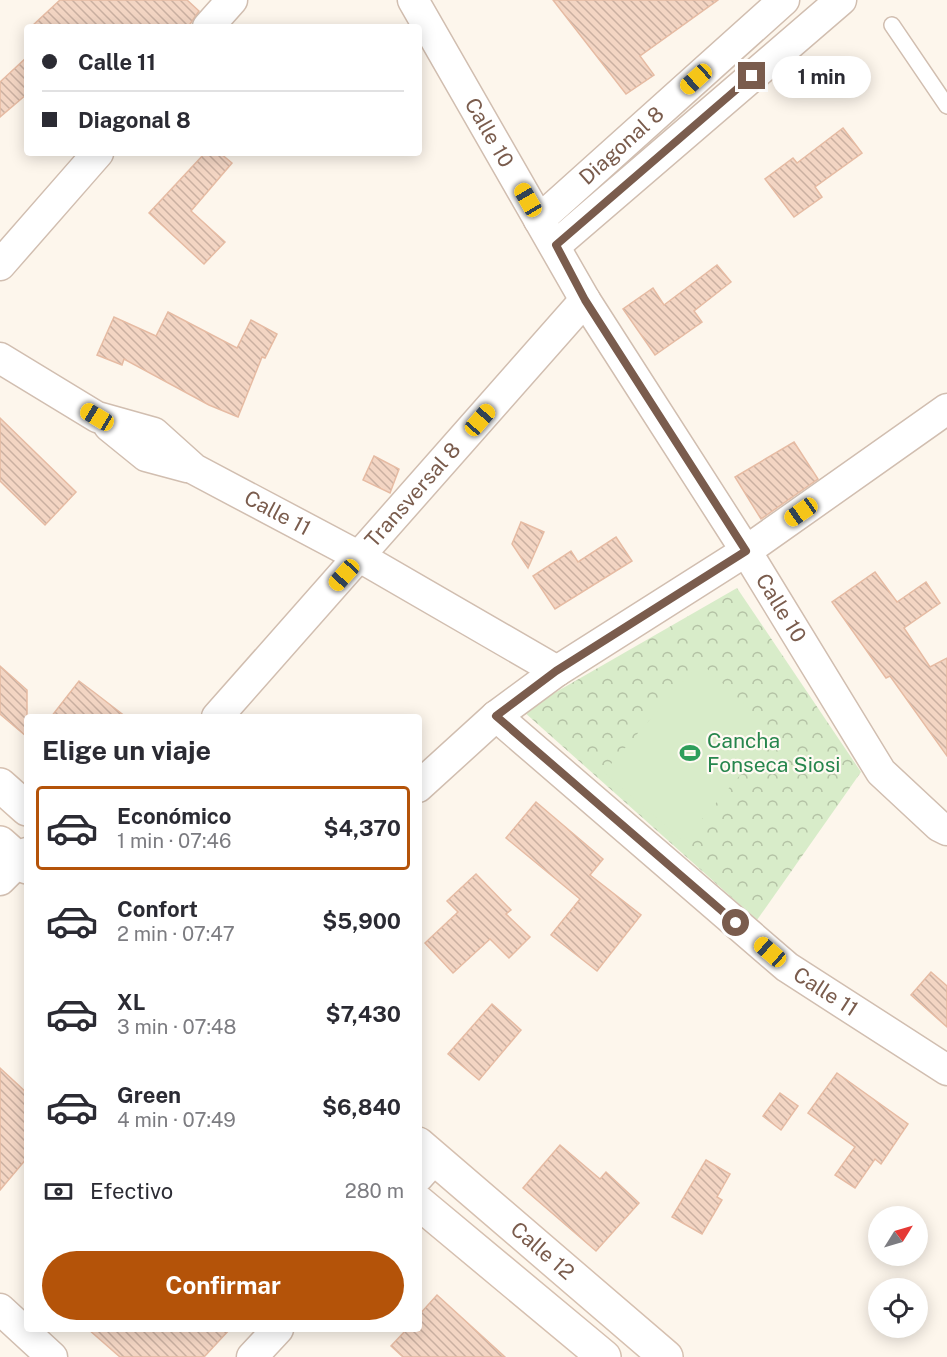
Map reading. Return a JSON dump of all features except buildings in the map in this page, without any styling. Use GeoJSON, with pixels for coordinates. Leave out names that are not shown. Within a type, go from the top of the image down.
{"type":"FeatureCollection","features":[{"type":"Feature","properties":{"kind":"street"},"geometry":{"type":"LineString","coordinates":[[211,24],[232,0]]}},
{"type":"Feature","properties":{"kind":"street","name":"Calle 10"},"geometry":{"type":"LineString","coordinates":[[412,0],[539,220],[556,245],[585,300],[746,551],[881,772],[939,826],[947,830]]}},
{"type":"Feature","properties":{"kind":"street","name":"Diagonal 8"},"geometry":{"type":"LineString","coordinates":[[539,220],[784,0]]}},
{"type":"Feature","properties":{"kind":"street","name":"Diagonal 8"},"geometry":{"type":"LineString","coordinates":[[556,245],[841,0]]}},
{"type":"Feature","properties":{"kind":"street"},"geometry":{"type":"LineString","coordinates":[[0,265],[95,156]]}},
{"type":"Feature","properties":{"kind":"street","name":"Transversal 8"},"geometry":{"type":"LineString","coordinates":[[220,714],[585,300]]}},
{"type":"Feature","properties":{"kind":"street","name":"Calle 11"},"geometry":{"type":"LineString","coordinates":[[0,358],[97,417],[146,456],[194,469],[360,557],[556,671]]}},
{"type":"Feature","properties":{"kind":"street"},"geometry":{"type":"LineString","coordinates":[[422,783],[496,716],[556,671],[746,551],[947,409]]}},
{"type":"Feature","properties":{"kind":"street","name":"Calle 11"},"geometry":{"type":"LineString","coordinates":[[496,716],[787,967],[947,1070]]}},
{"type":"Feature","properties":{"kind":"street"},"geometry":{"type":"LineString","coordinates":[[0,785],[24,806]]}},
{"type":"Feature","properties":{"kind":"street","name":"Calle 12"},"geometry":{"type":"LineString","coordinates":[[424,1160],[666,1357]]}},
{"type":"Feature","properties":{"kind":"street","name":"Calle 12"},"geometry":{"type":"LineString","coordinates":[[422,1205],[604,1357]]}},
{"type":"Feature","properties":{"kind":"street"},"geometry":{"type":"LineString","coordinates":[[0,1310],[24,1332]]}},
{"type":"Feature","properties":{"kind":"street"},"geometry":{"type":"LineString","coordinates":[[24,1332],[52,1357]]}},
{"type":"Feature","properties":{"kind":"street"},"geometry":{"type":"LineString","coordinates":[[252,1357],[275,1332]]}},
{"type":"Feature","properties":{"kind":"lane"},"geometry":{"type":"LineString","coordinates":[[892,25],[947,106]]}},
{"type":"Feature","properties":{"kind":"green space"},"geometry":{"type":"Polygon","coordinates":[[[737,588],[861,772],[757,920],[523,711],[737,588]]]}},
{"type":"Feature","properties":{"kind":"green space","name":"Cancha Fonseca Siosi"},"geometry":{"type":"Polygon","coordinates":[[[700,662],[776,734],[683,841],[604,772],[700,662]]]}},
{"type":"Feature","properties":{"kind":"place","name":"Cancha Fonseca Siosi"},"geometry":{"type":"Point","coordinates":[690,753]}},
{"type":"Feature","properties":{"kind":"route"},"geometry":{"type":"LineString","coordinates":[[736,923],[496,716],[556,671],[746,551],[585,300],[556,245],[752,76]]}}]}
